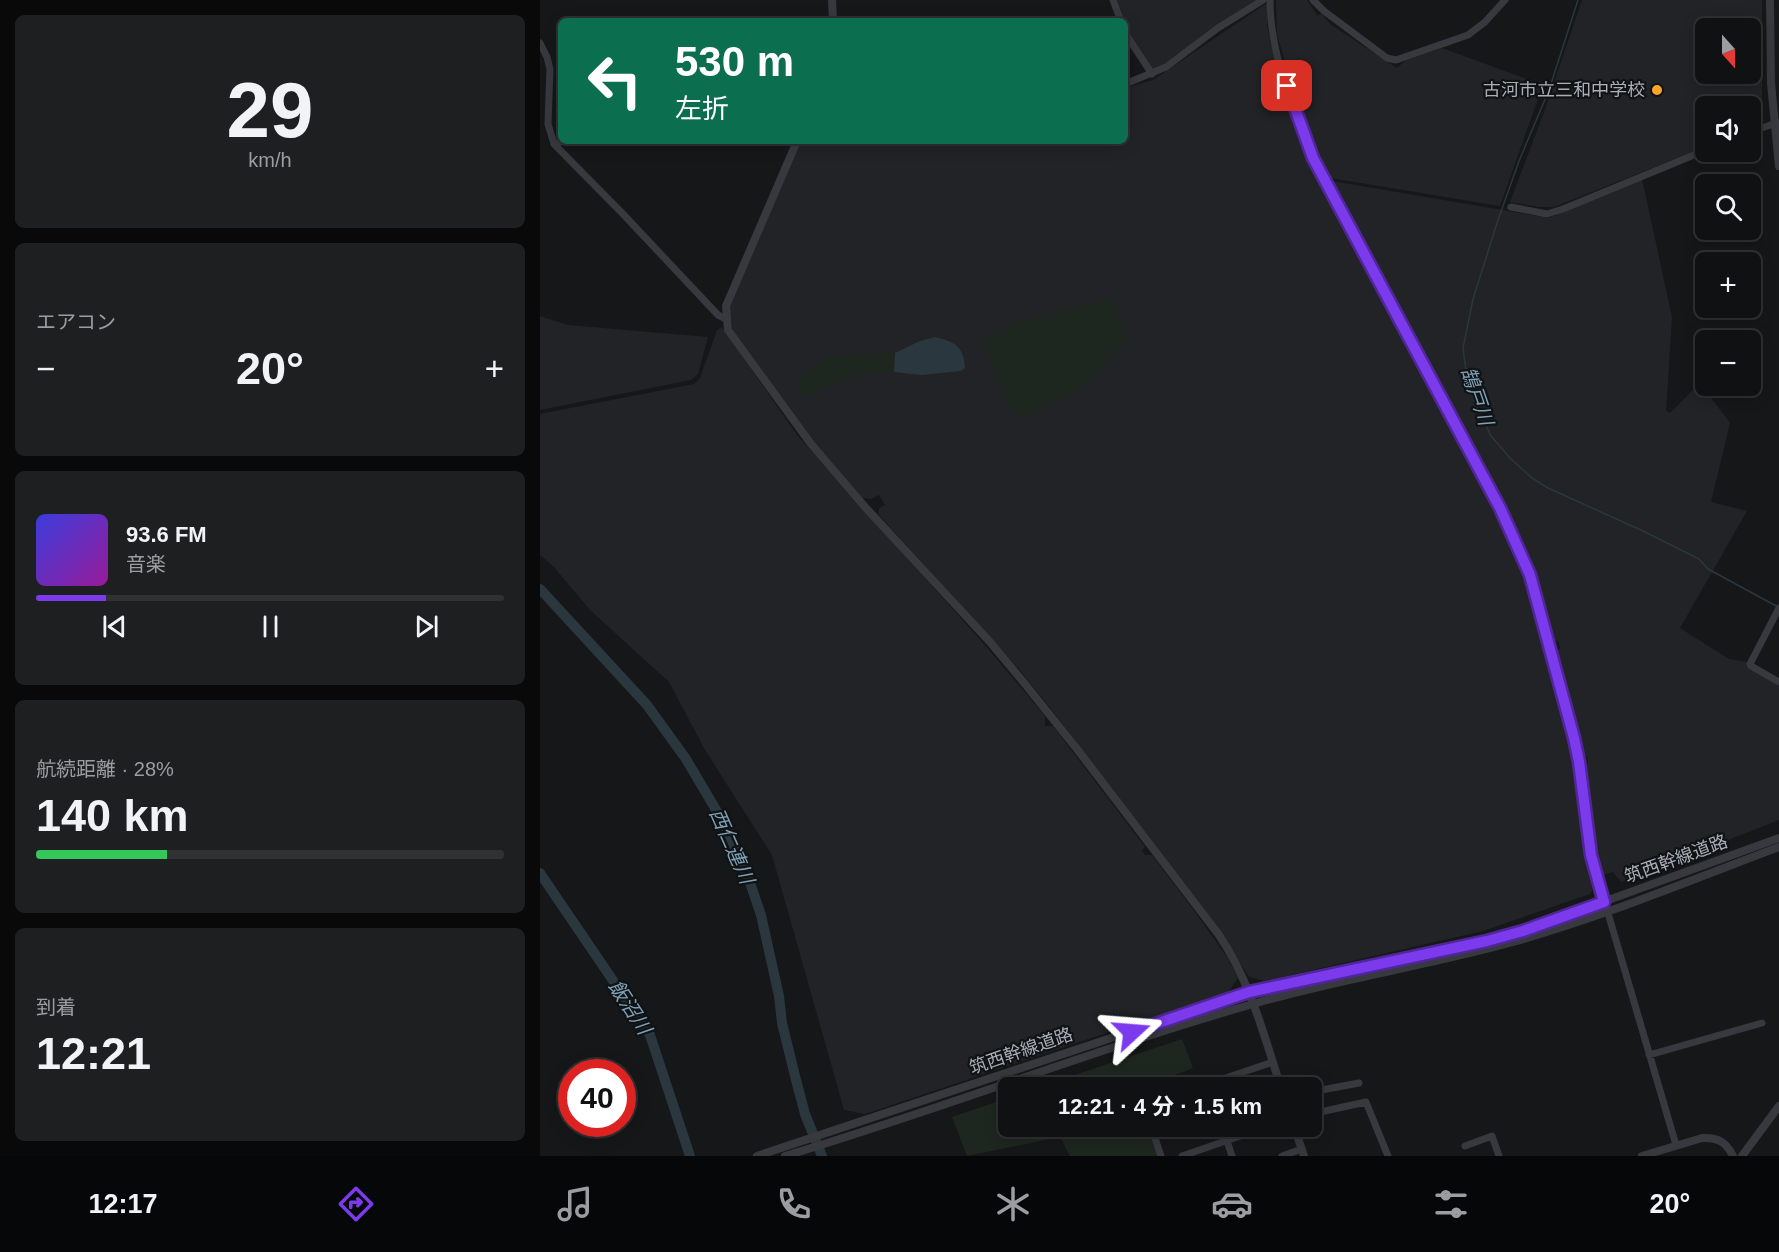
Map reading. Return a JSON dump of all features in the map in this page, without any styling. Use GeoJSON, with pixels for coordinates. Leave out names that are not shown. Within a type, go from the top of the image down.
{"type":"FeatureCollection","features":[{"type":"Feature","properties":{"kind":"street"},"geometry":{"type":"LineString","coordinates":[[832,0],[833,18]]}},
{"type":"Feature","properties":{"kind":"street"},"geometry":{"type":"LineString","coordinates":[[1113,0],[1120,18]]}},
{"type":"Feature","properties":{"kind":"street"},"geometry":{"type":"LineString","coordinates":[[1128,83],[1167,67],[1218,28],[1263,0]]}},
{"type":"Feature","properties":{"kind":"street"},"geometry":{"type":"LineString","coordinates":[[1270,0],[1274,43],[1294,108],[1313,158],[1500,508],[1530,575],[1577,752],[1591,855],[1676,1145]]}},
{"type":"Feature","properties":{"kind":"street"},"geometry":{"type":"LineString","coordinates":[[1313,0],[1324,11],[1391,60],[1468,35],[1485,22],[1506,0]]}},
{"type":"Feature","properties":{"kind":"street"},"geometry":{"type":"LineString","coordinates":[[1770,0],[1779,166]]}},
{"type":"Feature","properties":{"kind":"street"},"geometry":{"type":"LineString","coordinates":[[1128,38],[1152,74]]}},
{"type":"Feature","properties":{"kind":"street"},"geometry":{"type":"LineString","coordinates":[[540,43],[550,69],[548,124],[554,144],[624,214],[718,315],[726,319]]}},
{"type":"Feature","properties":{"kind":"street"},"geometry":{"type":"LineString","coordinates":[[1761,128],[1776,122]]}},
{"type":"Feature","properties":{"kind":"street"},"geometry":{"type":"LineString","coordinates":[[554,144],[558,143]]}},
{"type":"Feature","properties":{"kind":"street"},"geometry":{"type":"LineString","coordinates":[[796,144],[726,306],[728,330],[811,444],[866,508],[990,642],[1077,749],[1219,935],[1249,992],[1278,1077]]}},
{"type":"Feature","properties":{"kind":"street"},"geometry":{"type":"LineString","coordinates":[[1510,207],[1547,214],[1695,155]]}},
{"type":"Feature","properties":{"kind":"street"},"geometry":{"type":"LineString","coordinates":[[1779,608],[1750,664],[1779,682]]}},
{"type":"Feature","properties":{"kind":"street","name":"筑西幹線道路"},"geometry":{"type":"LineString","coordinates":[[832,1137],[1249,992],[1487,941],[1523,931],[1779,838]]}},
{"type":"Feature","properties":{"kind":"street","name":"筑西幹線道路"},"geometry":{"type":"LineString","coordinates":[[757,1156],[809,1144],[948,1104],[1107,1049],[1253,1004],[1466,955],[1539,934],[1607,912],[1779,847]]}},
{"type":"Feature","properties":{"kind":"street"},"geometry":{"type":"LineString","coordinates":[[1649,1055],[1762,1023]]}},
{"type":"Feature","properties":{"kind":"street"},"geometry":{"type":"LineString","coordinates":[[1231,1077],[1273,1062]]}},
{"type":"Feature","properties":{"kind":"street"},"geometry":{"type":"LineString","coordinates":[[1322,1090],[1359,1083]]}},
{"type":"Feature","properties":{"kind":"street"},"geometry":{"type":"LineString","coordinates":[[1322,1112],[1366,1102],[1388,1156]]}},
{"type":"Feature","properties":{"kind":"street"},"geometry":{"type":"LineString","coordinates":[[1742,1156],[1779,1106]]}},
{"type":"Feature","properties":{"kind":"street"},"geometry":{"type":"LineString","coordinates":[[1465,1146],[1492,1136],[1499,1156]]}},
{"type":"Feature","properties":{"kind":"street"},"geometry":{"type":"LineString","coordinates":[[1154,1137],[1161,1156]]}},
{"type":"Feature","properties":{"kind":"street"},"geometry":{"type":"LineString","coordinates":[[1225,1137],[1232,1156]]}},
{"type":"Feature","properties":{"kind":"street"},"geometry":{"type":"LineString","coordinates":[[1182,1156],[1240,1137]]}},
{"type":"Feature","properties":{"kind":"street"},"geometry":{"type":"LineString","coordinates":[[1282,1156],[1303,1152],[1298,1137]]}},
{"type":"Feature","properties":{"kind":"street"},"geometry":{"type":"LineString","coordinates":[[1642,1156],[1712,1137],[1728,1146],[1733,1156]]}},
{"type":"Feature","properties":{"kind":"street","name":"筑西幹線道路"},"geometry":{"type":"LineString","coordinates":[[784,1156],[809,1144]]}},
{"type":"Feature","properties":{"kind":"shaded area"},"geometry":{"type":"Polygon","coordinates":[[[1117,0],[1258,0],[1157,69],[1152,69],[1130,38],[1128,18],[1123,18],[1117,0]]]}},
{"type":"Feature","properties":{"kind":"shaded area"},"geometry":{"type":"Polygon","coordinates":[[[1276,0],[1307,0],[1317,15],[1322,14],[1330,24],[1397,68],[1406,60],[1442,48],[1543,85],[1500,206],[1330,178],[1302,115],[1283,55],[1277,34],[1276,0]]]}},
{"type":"Feature","properties":{"kind":"shaded area","name":"古河市立三和中学校"},"geometry":{"type":"Polygon","coordinates":[[[1582,0],[1762,0],[1762,124],[1761,96],[1695,96],[1695,151],[1554,207],[1510,202],[1543,115],[1582,0]]]}},
{"type":"Feature","properties":{"kind":"shaded area"},"geometry":{"type":"Polygon","coordinates":[[[1267,3],[1267,25],[1272,49],[1297,125],[1324,186],[1504,523],[1524,571],[1546,646],[1544,655],[1549,657],[1578,772],[1593,889],[1590,894],[1483,931],[1265,981],[1249,977],[1213,921],[1048,705],[1018,668],[879,515],[879,508],[885,505],[879,495],[871,499],[862,498],[807,435],[733,332],[729,305],[799,144],[1128,144],[1128,87],[1153,80],[1267,3]]]}},
{"type":"Feature","properties":{"kind":"shaded area"},"geometry":{"type":"Polygon","coordinates":[[[1642,179],[1672,317],[1666,411],[1670,413],[1695,388],[1695,396],[1710,396],[1730,423],[1711,502],[1747,511],[1680,628],[1729,659],[1747,662],[1779,684],[1779,820],[1621,882],[1613,872],[1603,875],[1590,797],[1587,756],[1583,755],[1557,652],[1560,648],[1558,641],[1555,640],[1523,543],[1332,181],[1549,218],[1642,179]]]}},
{"type":"Feature","properties":{"kind":"shaded area"},"geometry":{"type":"Polygon","coordinates":[[[1112,298],[1129,337],[1081,389],[1023,417],[1010,408],[980,340],[1011,323],[1112,298]]]}},
{"type":"Feature","properties":{"kind":"shaded area"},"geometry":{"type":"Polygon","coordinates":[[[540,316],[568,325],[708,337],[698,374],[691,380],[540,410],[540,316]]]}},
{"type":"Feature","properties":{"kind":"shaded area"},"geometry":{"type":"Polygon","coordinates":[[[722,327],[797,435],[984,644],[1045,716],[1045,726],[1053,726],[1145,847],[1142,850],[1145,855],[1152,855],[1227,957],[1238,978],[1228,992],[865,1114],[844,1110],[772,855],[705,750],[669,682],[590,610],[553,566],[540,555],[540,414],[694,384],[700,378],[717,330],[722,327]]]}},
{"type":"Feature","properties":{"kind":"shaded area"},"geometry":{"type":"Polygon","coordinates":[[[935,337],[953,343],[960,349],[965,368],[961,371],[921,375],[894,372],[895,353],[920,341],[935,337]]]}},
{"type":"Feature","properties":{"kind":"shaded area"},"geometry":{"type":"Polygon","coordinates":[[[895,353],[894,372],[848,378],[803,397],[796,391],[797,382],[821,360],[831,356],[895,353]]]}},
{"type":"Feature","properties":{"kind":"shaded area"},"geometry":{"type":"Polygon","coordinates":[[[1182,1039],[1193,1068],[1170,1077],[1069,1077],[1182,1039]]]}},
{"type":"Feature","properties":{"kind":"shaded area"},"geometry":{"type":"Polygon","coordinates":[[[998,1101],[998,1137],[1060,1137],[967,1156],[952,1117],[998,1101]]]}},
{"type":"Feature","properties":{"kind":"shaded area"},"geometry":{"type":"Polygon","coordinates":[[[1060,1137],[1152,1137],[1159,1156],[1070,1156],[1060,1137]]]}},
{"type":"Feature","properties":{"kind":"waterway","name":"鵠戸川"},"geometry":{"type":"LineString","coordinates":[[1578,0],[1549,90],[1519,161],[1498,220],[1473,299],[1463,348],[1467,379],[1491,436],[1532,478],[1548,488],[1699,559],[1708,569],[1778,607]]}},
{"type":"Feature","properties":{"kind":"waterway","name":"西仁連川"},"geometry":{"type":"LineString","coordinates":[[540,589],[647,705],[686,759],[725,825],[749,880],[761,915],[795,1076],[805,1114],[822,1156]]}},
{"type":"Feature","properties":{"kind":"waterway","name":"飯沼川"},"geometry":{"type":"LineString","coordinates":[[540,873],[650,1035],[690,1156]]}},
{"type":"Feature","properties":{"kind":"place","name":"古河市立三和中学校"},"geometry":{"type":"Point","coordinates":[1657,90]}},
{"type":"Feature","properties":{"kind":"route"},"geometry":{"type":"LineString","coordinates":[[1132,1032],[1249,992],[1487,941],[1523,931],[1604,902],[1591,855],[1577,752],[1534,590],[1518,545],[1313,158],[1287,86]]}}]}
